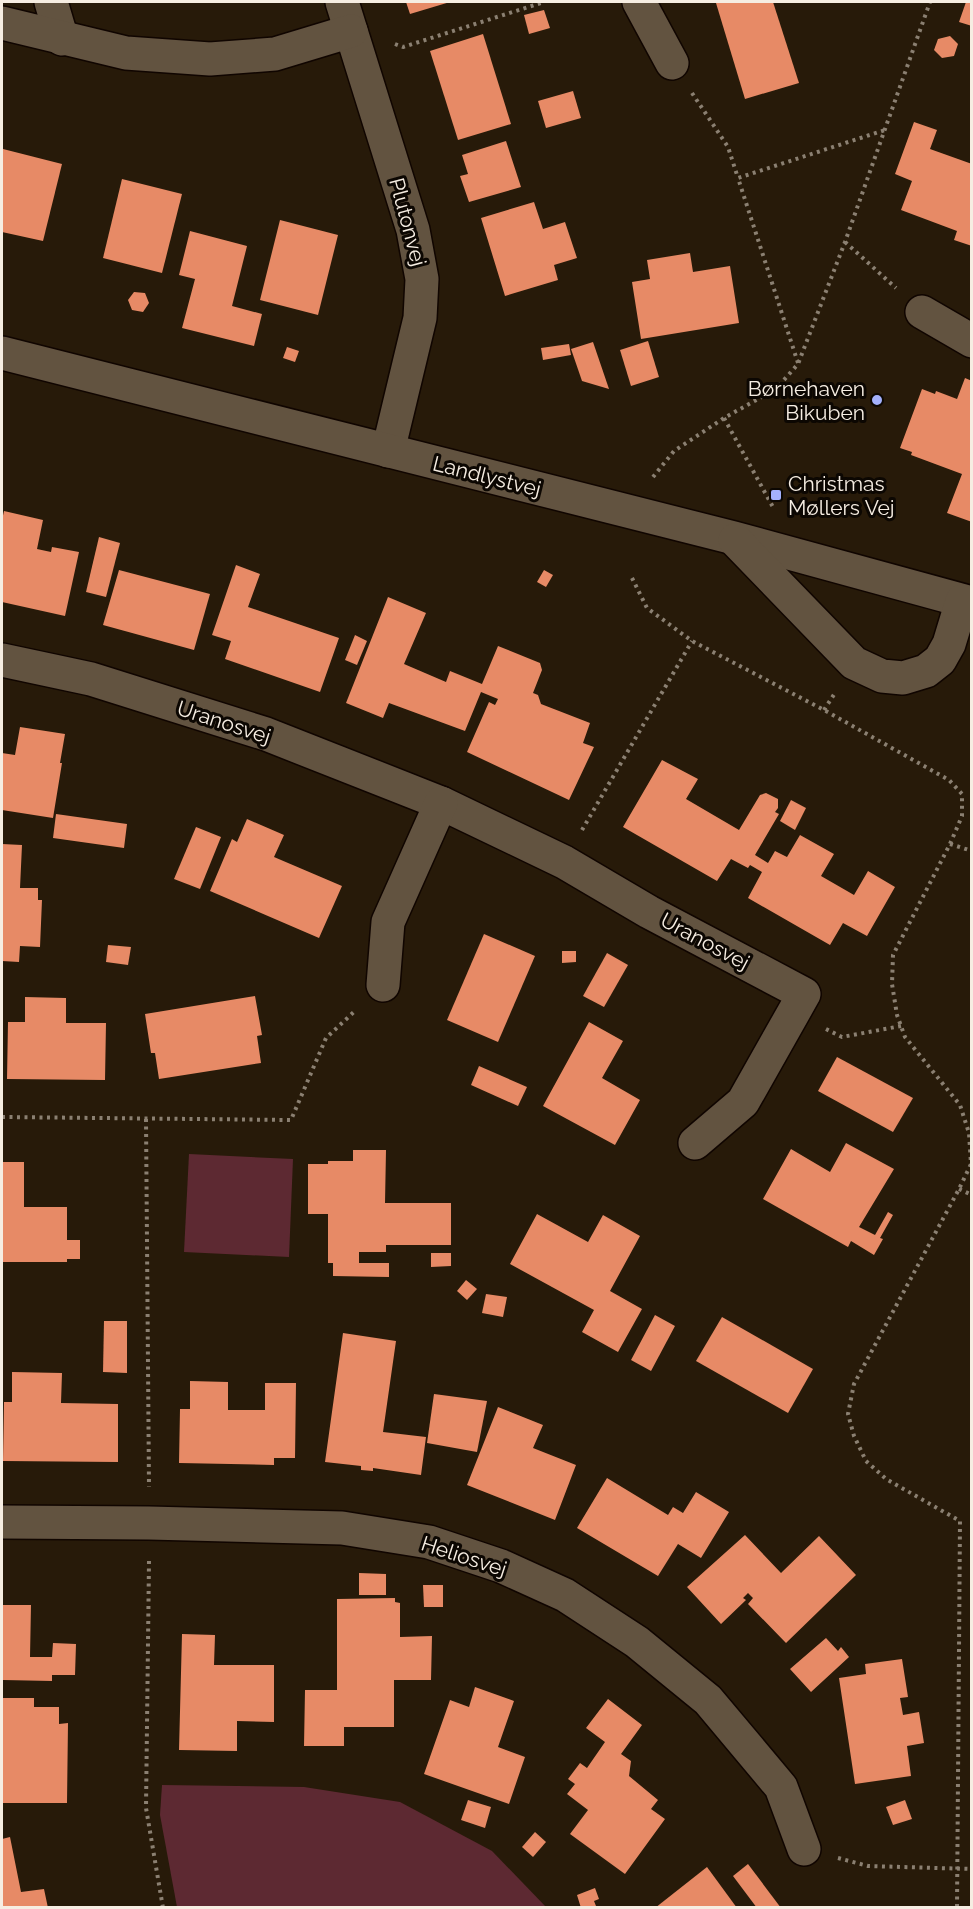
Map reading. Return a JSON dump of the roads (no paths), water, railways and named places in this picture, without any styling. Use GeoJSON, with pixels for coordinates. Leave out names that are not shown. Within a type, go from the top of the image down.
{"type":"FeatureCollection","features":[{"type":"Feature","properties":{"kind":"street"},"geometry":{"type":"LineString","coordinates":[[51,2],[62,39]]}},
{"type":"Feature","properties":{"kind":"street"},"geometry":{"type":"LineString","coordinates":[[639,2],[672,63]]}},
{"type":"Feature","properties":{"kind":"street","name":"Plutonvej"},"geometry":{"type":"LineString","coordinates":[[2,23],[126,53],[210,59],[275,54],[347,16],[413,231],[422,279],[420,318],[388,451]]}},
{"type":"Feature","properties":{"kind":"street"},"geometry":{"type":"LineString","coordinates":[[922,312],[972,341]]}},
{"type":"Feature","properties":{"kind":"street","name":"Landlystvej"},"geometry":{"type":"LineString","coordinates":[[2,353],[734,538],[967,602]]}},
{"type":"Feature","properties":{"kind":"street"},"geometry":{"type":"LineString","coordinates":[[734,538],[854,663],[882,676],[903,678],[926,671],[940,660],[967,602]]}},
{"type":"Feature","properties":{"kind":"street","name":"Uranosvej"},"geometry":{"type":"LineString","coordinates":[[2,660],[91,679],[266,734],[441,803],[564,862],[649,912],[804,994],[744,1102],[695,1143]]}},
{"type":"Feature","properties":{"kind":"street"},"geometry":{"type":"LineString","coordinates":[[383,984],[388,922],[441,803]]}},
{"type":"Feature","properties":{"kind":"street","name":"Heliosvej"},"geometry":{"type":"LineString","coordinates":[[2,1522],[342,1528],[429,1542],[501,1566],[565,1594],[636,1642],[708,1700],[781,1787],[804,1849]]}},
{"type":"Feature","properties":{"kind":"place","name":"Børnehaven Bikuben"},"geometry":{"type":"Point","coordinates":[877,400]}},
{"type":"Feature","properties":{"kind":"place","name":"Christmas Møllers Vej"},"geometry":{"type":"Point","coordinates":[776,495]}}]}
